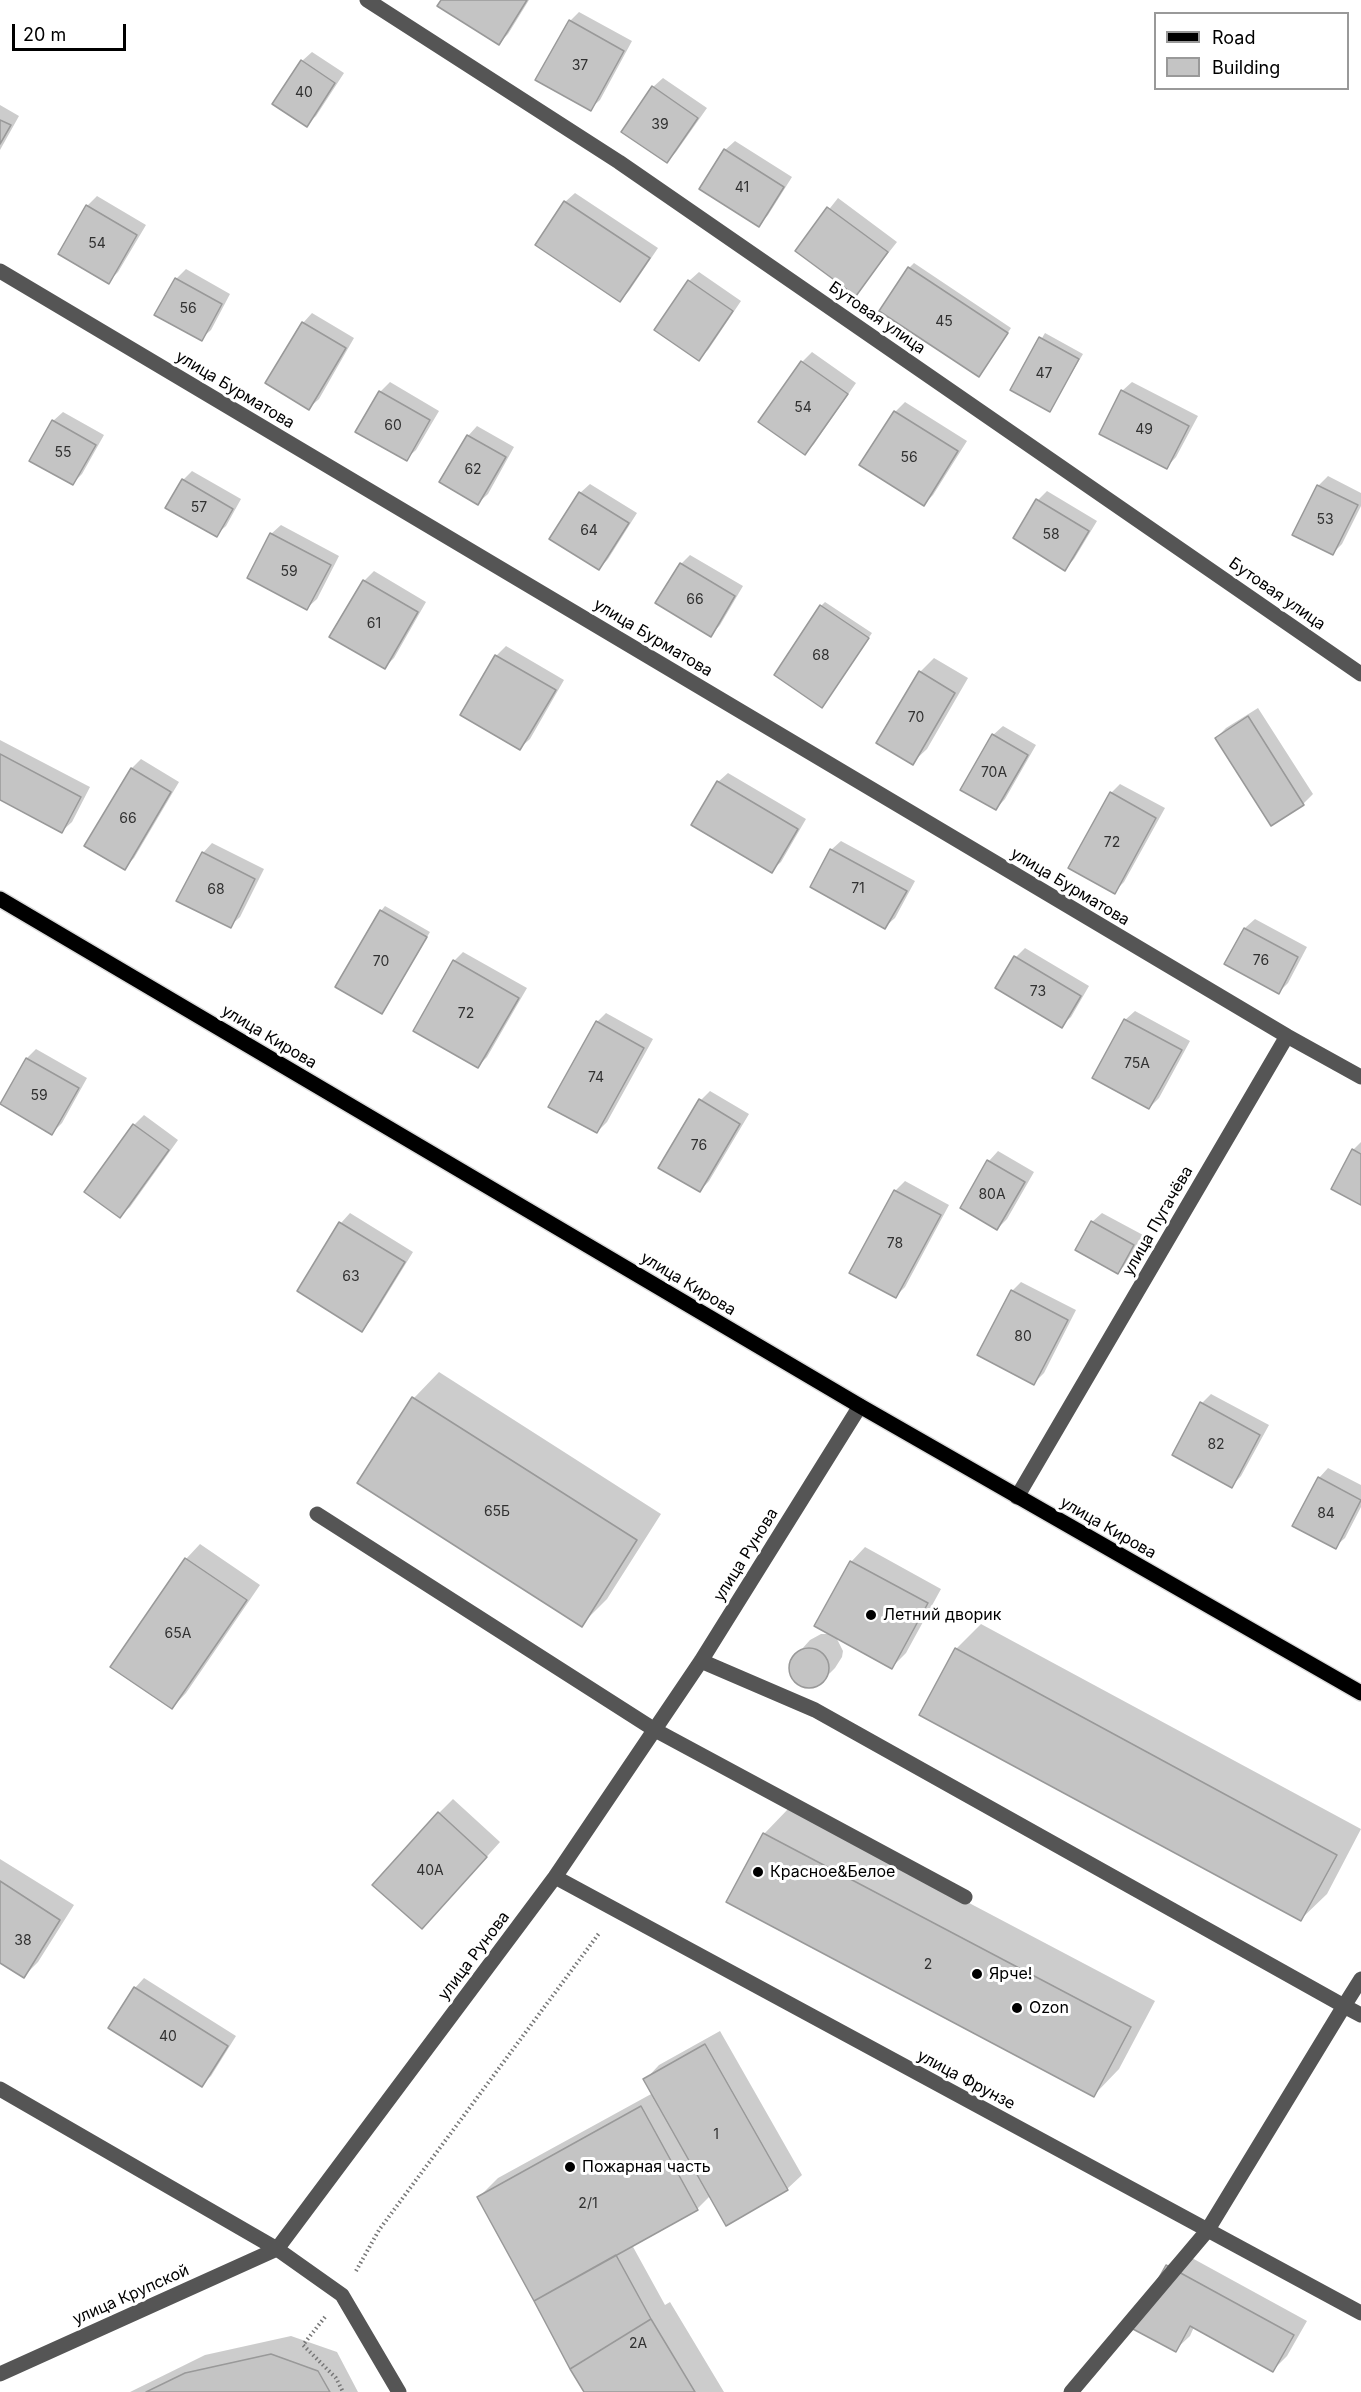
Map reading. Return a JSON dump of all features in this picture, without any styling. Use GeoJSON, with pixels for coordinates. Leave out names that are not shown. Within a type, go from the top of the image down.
{"type":"FeatureCollection","features":[{"type":"Feature","properties":{"kind":"main road","name":"улица Кирова"},"geometry":{"type":"LineString","coordinates":[[0,899],[860,1406],[1361,1693]]}},
{"type":"Feature","properties":{"kind":"street","name":"Бутовая улица"},"geometry":{"type":"LineString","coordinates":[[367,0],[619,162],[1361,674]]}},
{"type":"Feature","properties":{"kind":"street","name":"улица Бурматова"},"geometry":{"type":"LineString","coordinates":[[0,271],[1287,1036]]}},
{"type":"Feature","properties":{"kind":"street"},"geometry":{"type":"LineString","coordinates":[[1287,1036],[1361,1077]]}},
{"type":"Feature","properties":{"kind":"street","name":"улица Пугачёва"},"geometry":{"type":"LineString","coordinates":[[1017,1497],[1287,1036]]}},
{"type":"Feature","properties":{"kind":"street","name":"улица Рунова"},"geometry":{"type":"LineString","coordinates":[[277,2249],[555,1877],[701,1661],[860,1406]]}},
{"type":"Feature","properties":{"kind":"street"},"geometry":{"type":"LineString","coordinates":[[317,1514],[655,1730],[965,1897]]}},
{"type":"Feature","properties":{"kind":"street"},"geometry":{"type":"LineString","coordinates":[[701,1661],[815,1710],[1361,2015]]}},
{"type":"Feature","properties":{"kind":"street","name":"улица Фрунзе"},"geometry":{"type":"LineString","coordinates":[[555,1877],[1361,2313]]}},
{"type":"Feature","properties":{"kind":"street"},"geometry":{"type":"LineString","coordinates":[[1071,2392],[1207,2231],[1361,1979]]}},
{"type":"Feature","properties":{"kind":"street"},"geometry":{"type":"LineString","coordinates":[[0,2089],[277,2249],[342,2295],[399,2392]]}},
{"type":"Feature","properties":{"kind":"street","name":"улица Крупской"},"geometry":{"type":"LineString","coordinates":[[0,2374],[277,2249]]}},
{"type":"Feature","properties":{"kind":"path"},"geometry":{"type":"LineString","coordinates":[[342,2295],[380,2230],[616,1910]]}},
{"type":"Feature","properties":{"kind":"path"},"geometry":{"type":"LineString","coordinates":[[303,2345],[336,2378],[343,2392]]}},
{"type":"Feature","properties":{"kind":"building"},"geometry":{"type":"Polygon","coordinates":[[[441,0],[527,0],[499,45],[437,6],[441,0]]]}},
{"type":"Feature","properties":{"kind":"building"},"geometry":{"type":"Polygon","coordinates":[[[569,20],[624,51],[591,111],[535,80],[569,20]]]}},
{"type":"Feature","properties":{"kind":"building"},"geometry":{"type":"Polygon","coordinates":[[[301,60],[335,83],[307,127],[272,104],[301,60]]]}},
{"type":"Feature","properties":{"kind":"building"},"geometry":{"type":"Polygon","coordinates":[[[652,86],[698,118],[667,163],[621,132],[652,86]]]}},
{"type":"Feature","properties":{"kind":"building"},"geometry":{"type":"Polygon","coordinates":[[[0,120],[11,125],[0,144],[0,120]]]}},
{"type":"Feature","properties":{"kind":"building"},"geometry":{"type":"Polygon","coordinates":[[[724,149],[784,187],[759,227],[699,189],[724,149]]]}},
{"type":"Feature","properties":{"kind":"building"},"geometry":{"type":"Polygon","coordinates":[[[564,201],[650,258],[620,302],[535,245],[564,201]]]}},
{"type":"Feature","properties":{"kind":"building"},"geometry":{"type":"Polygon","coordinates":[[[86,205],[137,235],[109,284],[58,254],[86,205]]]}},
{"type":"Feature","properties":{"kind":"building"},"geometry":{"type":"Polygon","coordinates":[[[827,207],[888,252],[856,296],[795,251],[827,207]]]}},
{"type":"Feature","properties":{"kind":"building"},"geometry":{"type":"Polygon","coordinates":[[[908,267],[1008,333],[979,377],[879,311],[908,267]]]}},
{"type":"Feature","properties":{"kind":"building"},"geometry":{"type":"Polygon","coordinates":[[[175,278],[222,304],[202,341],[154,315],[175,278]]]}},
{"type":"Feature","properties":{"kind":"building"},"geometry":{"type":"Polygon","coordinates":[[[688,280],[733,311],[699,361],[654,330],[688,280]]]}},
{"type":"Feature","properties":{"kind":"building"},"geometry":{"type":"Polygon","coordinates":[[[302,322],[346,348],[309,410],[265,383],[302,322]]]}},
{"type":"Feature","properties":{"kind":"building"},"geometry":{"type":"Polygon","coordinates":[[[1039,337],[1079,359],[1050,412],[1010,390],[1039,337]]]}},
{"type":"Feature","properties":{"kind":"building"},"geometry":{"type":"Polygon","coordinates":[[[801,361],[848,394],[805,455],[758,422],[801,361]]]}},
{"type":"Feature","properties":{"kind":"building"},"geometry":{"type":"Polygon","coordinates":[[[1121,390],[1189,426],[1167,469],[1099,434],[1121,390]]]}},
{"type":"Feature","properties":{"kind":"building"},"geometry":{"type":"Polygon","coordinates":[[[379,391],[430,420],[407,461],[355,432],[379,391]]]}},
{"type":"Feature","properties":{"kind":"building"},"geometry":{"type":"Polygon","coordinates":[[[894,411],[958,451],[924,506],[859,465],[894,411]]]}},
{"type":"Feature","properties":{"kind":"building"},"geometry":{"type":"Polygon","coordinates":[[[52,420],[96,445],[73,485],[29,461],[52,420]]]}},
{"type":"Feature","properties":{"kind":"building"},"geometry":{"type":"Polygon","coordinates":[[[467,435],[506,457],[478,505],[439,482],[467,435]]]}},
{"type":"Feature","properties":{"kind":"building"},"geometry":{"type":"Polygon","coordinates":[[[182,479],[233,509],[217,537],[165,508],[182,479]]]}},
{"type":"Feature","properties":{"kind":"building"},"geometry":{"type":"Polygon","coordinates":[[[1317,485],[1358,505],[1333,555],[1292,535],[1317,485]]]}},
{"type":"Feature","properties":{"kind":"building"},"geometry":{"type":"Polygon","coordinates":[[[579,492],[629,523],[599,570],[549,539],[579,492]]]}},
{"type":"Feature","properties":{"kind":"building"},"geometry":{"type":"Polygon","coordinates":[[[1036,499],[1089,531],[1065,571],[1013,538],[1036,499]]]}},
{"type":"Feature","properties":{"kind":"building"},"geometry":{"type":"Polygon","coordinates":[[[270,533],[331,565],[307,610],[247,578],[270,533]]]}},
{"type":"Feature","properties":{"kind":"building"},"geometry":{"type":"Polygon","coordinates":[[[680,563],[735,596],[711,637],[655,603],[680,563]]]}},
{"type":"Feature","properties":{"kind":"building"},"geometry":{"type":"Polygon","coordinates":[[[363,580],[418,612],[385,669],[329,637],[363,580]]]}},
{"type":"Feature","properties":{"kind":"building"},"geometry":{"type":"Polygon","coordinates":[[[820,605],[869,638],[822,708],[774,675],[820,605]]]}},
{"type":"Feature","properties":{"kind":"building"},"geometry":{"type":"Polygon","coordinates":[[[495,655],[556,690],[520,750],[460,715],[495,655]]]}},
{"type":"Feature","properties":{"kind":"building"},"geometry":{"type":"Polygon","coordinates":[[[919,671],[955,693],[913,765],[876,743],[919,671]]]}},
{"type":"Feature","properties":{"kind":"building"},"geometry":{"type":"Polygon","coordinates":[[[1248,716],[1304,805],[1271,826],[1215,738],[1248,716]]]}},
{"type":"Feature","properties":{"kind":"building"},"geometry":{"type":"Polygon","coordinates":[[[992,734],[1028,755],[996,810],[960,790],[992,734]]]}},
{"type":"Feature","properties":{"kind":"building"},"geometry":{"type":"Polygon","coordinates":[[[0,754],[81,797],[62,833],[0,800],[0,754]]]}},
{"type":"Feature","properties":{"kind":"building"},"geometry":{"type":"Polygon","coordinates":[[[131,768],[171,792],[125,870],[84,846],[131,768]]]}},
{"type":"Feature","properties":{"kind":"building"},"geometry":{"type":"Polygon","coordinates":[[[717,781],[798,829],[772,873],[691,825],[717,781]]]}},
{"type":"Feature","properties":{"kind":"building"},"geometry":{"type":"Polygon","coordinates":[[[1110,792],[1156,818],[1115,894],[1068,868],[1110,792]]]}},
{"type":"Feature","properties":{"kind":"building"},"geometry":{"type":"Polygon","coordinates":[[[830,849],[907,891],[885,929],[810,887],[830,849]]]}},
{"type":"Feature","properties":{"kind":"building"},"geometry":{"type":"Polygon","coordinates":[[[202,852],[255,879],[231,928],[176,901],[202,852]]]}},
{"type":"Feature","properties":{"kind":"building"},"geometry":{"type":"Polygon","coordinates":[[[380,910],[427,937],[382,1014],[335,987],[380,910]]]}},
{"type":"Feature","properties":{"kind":"building"},"geometry":{"type":"Polygon","coordinates":[[[1244,928],[1298,957],[1279,994],[1224,964],[1244,928]]]}},
{"type":"Feature","properties":{"kind":"building"},"geometry":{"type":"Polygon","coordinates":[[[1014,956],[1081,996],[1062,1028],[995,988],[1014,956]]]}},
{"type":"Feature","properties":{"kind":"building"},"geometry":{"type":"Polygon","coordinates":[[[453,960],[519,998],[478,1068],[413,1031],[453,960]]]}},
{"type":"Feature","properties":{"kind":"building"},"geometry":{"type":"Polygon","coordinates":[[[1124,1019],[1182,1050],[1149,1109],[1092,1078],[1124,1019]]]}},
{"type":"Feature","properties":{"kind":"building"},"geometry":{"type":"Polygon","coordinates":[[[596,1021],[644,1048],[597,1133],[548,1107],[596,1021]]]}},
{"type":"Feature","properties":{"kind":"building"},"geometry":{"type":"Polygon","coordinates":[[[26,1058],[79,1088],[52,1135],[0,1104],[26,1058]]]}},
{"type":"Feature","properties":{"kind":"building"},"geometry":{"type":"Polygon","coordinates":[[[699,1099],[740,1124],[700,1192],[658,1168],[699,1099]]]}},
{"type":"Feature","properties":{"kind":"building"},"geometry":{"type":"Polygon","coordinates":[[[133,1124],[169,1150],[120,1218],[84,1192],[133,1124]]]}},
{"type":"Feature","properties":{"kind":"building"},"geometry":{"type":"Polygon","coordinates":[[[1352,1149],[1361,1154],[1361,1205],[1331,1189],[1352,1149]]]}},
{"type":"Feature","properties":{"kind":"building"},"geometry":{"type":"Polygon","coordinates":[[[987,1160],[1025,1182],[997,1230],[960,1208],[987,1160]]]}},
{"type":"Feature","properties":{"kind":"building"},"geometry":{"type":"Polygon","coordinates":[[[894,1190],[941,1215],[896,1298],[849,1273],[894,1190]]]}},
{"type":"Feature","properties":{"kind":"building"},"geometry":{"type":"Polygon","coordinates":[[[1091,1221],[1134,1245],[1118,1274],[1075,1250],[1091,1221]]]}},
{"type":"Feature","properties":{"kind":"building"},"geometry":{"type":"Polygon","coordinates":[[[339,1222],[405,1262],[362,1332],[297,1291],[339,1222]]]}},
{"type":"Feature","properties":{"kind":"building"},"geometry":{"type":"Polygon","coordinates":[[[1011,1290],[1068,1320],[1034,1385],[977,1355],[1011,1290]]]}},
{"type":"Feature","properties":{"kind":"building"},"geometry":{"type":"Polygon","coordinates":[[[412,1397],[637,1540],[582,1627],[357,1483],[412,1397]]]}},
{"type":"Feature","properties":{"kind":"building"},"geometry":{"type":"Polygon","coordinates":[[[1200,1402],[1260,1435],[1232,1488],[1172,1455],[1200,1402]]]}},
{"type":"Feature","properties":{"kind":"building"},"geometry":{"type":"Polygon","coordinates":[[[1318,1477],[1361,1500],[1336,1549],[1292,1526],[1318,1477]]]}},
{"type":"Feature","properties":{"kind":"building"},"geometry":{"type":"Polygon","coordinates":[[[185,1558],[247,1600],[172,1709],[110,1667],[185,1558]]]}},
{"type":"Feature","properties":{"kind":"building","name":"Летний дворик"},"geometry":{"type":"Polygon","coordinates":[[[850,1561],[928,1603],[892,1669],[814,1626],[850,1561]]]}},
{"type":"Feature","properties":{"kind":"building"},"geometry":{"type":"Polygon","coordinates":[[[809,1648],[817,1649],[823,1654],[828,1660],[828,1676],[823,1682],[817,1687],[809,1688],[801,1687],[795,1682],[790,1676],[789,1668],[790,1660],[795,1654],[801,1649],[809,1648]]]}},
{"type":"Feature","properties":{"kind":"building"},"geometry":{"type":"Polygon","coordinates":[[[955,1648],[1337,1855],[1301,1921],[919,1715],[955,1648]]]}},
{"type":"Feature","properties":{"kind":"building"},"geometry":{"type":"Polygon","coordinates":[[[438,1812],[487,1857],[422,1929],[372,1885],[438,1812]]]}},
{"type":"Feature","properties":{"kind":"building"},"geometry":{"type":"Polygon","coordinates":[[[763,1833],[1131,2027],[1094,2097],[726,1902],[763,1833]]]}},
{"type":"Feature","properties":{"kind":"building"},"geometry":{"type":"Polygon","coordinates":[[[0,1881],[60,1920],[24,1978],[0,1963],[0,1881]]]}},
{"type":"Feature","properties":{"kind":"building"},"geometry":{"type":"Polygon","coordinates":[[[134,1987],[228,2046],[202,2087],[108,2028],[134,1987]]]}},
{"type":"Feature","properties":{"kind":"building"},"geometry":{"type":"Polygon","coordinates":[[[705,2044],[788,2190],[726,2226],[643,2079],[705,2044]]]}},
{"type":"Feature","properties":{"kind":"building","name":"Пожарная часть"},"geometry":{"type":"Polygon","coordinates":[[[641,2106],[698,2210],[534,2301],[477,2197],[641,2106]]]}},
{"type":"Feature","properties":{"kind":"building"},"geometry":{"type":"Polygon","coordinates":[[[616,2255],[651,2319],[570,2369],[534,2301],[616,2255]]]}},
{"type":"Feature","properties":{"kind":"building"},"geometry":{"type":"Polygon","coordinates":[[[1166,2265],[1294,2335],[1273,2372],[1190,2326],[1176,2352],[1131,2328],[1166,2265]]]}},
{"type":"Feature","properties":{"kind":"building"},"geometry":{"type":"Polygon","coordinates":[[[651,2319],[695,2392],[584,2392],[570,2369],[651,2319]]]}},
{"type":"Feature","properties":{"kind":"building"},"geometry":{"type":"Polygon","coordinates":[[[271,2354],[318,2371],[330,2392],[146,2392],[185,2373],[271,2354]]]}},
{"type":"Feature","properties":{"kind":"place","name":"Летний дворик"},"geometry":{"type":"Point","coordinates":[871,1615]}},
{"type":"Feature","properties":{"kind":"place","name":"Красное&Белое"},"geometry":{"type":"Point","coordinates":[758,1872]}},
{"type":"Feature","properties":{"kind":"place","name":"Ярче!"},"geometry":{"type":"Point","coordinates":[977,1974]}},
{"type":"Feature","properties":{"kind":"place","name":"Ozon"},"geometry":{"type":"Point","coordinates":[1017,2008]}},
{"type":"Feature","properties":{"kind":"place","name":"Пожарная часть"},"geometry":{"type":"Point","coordinates":[570,2167]}}]}
